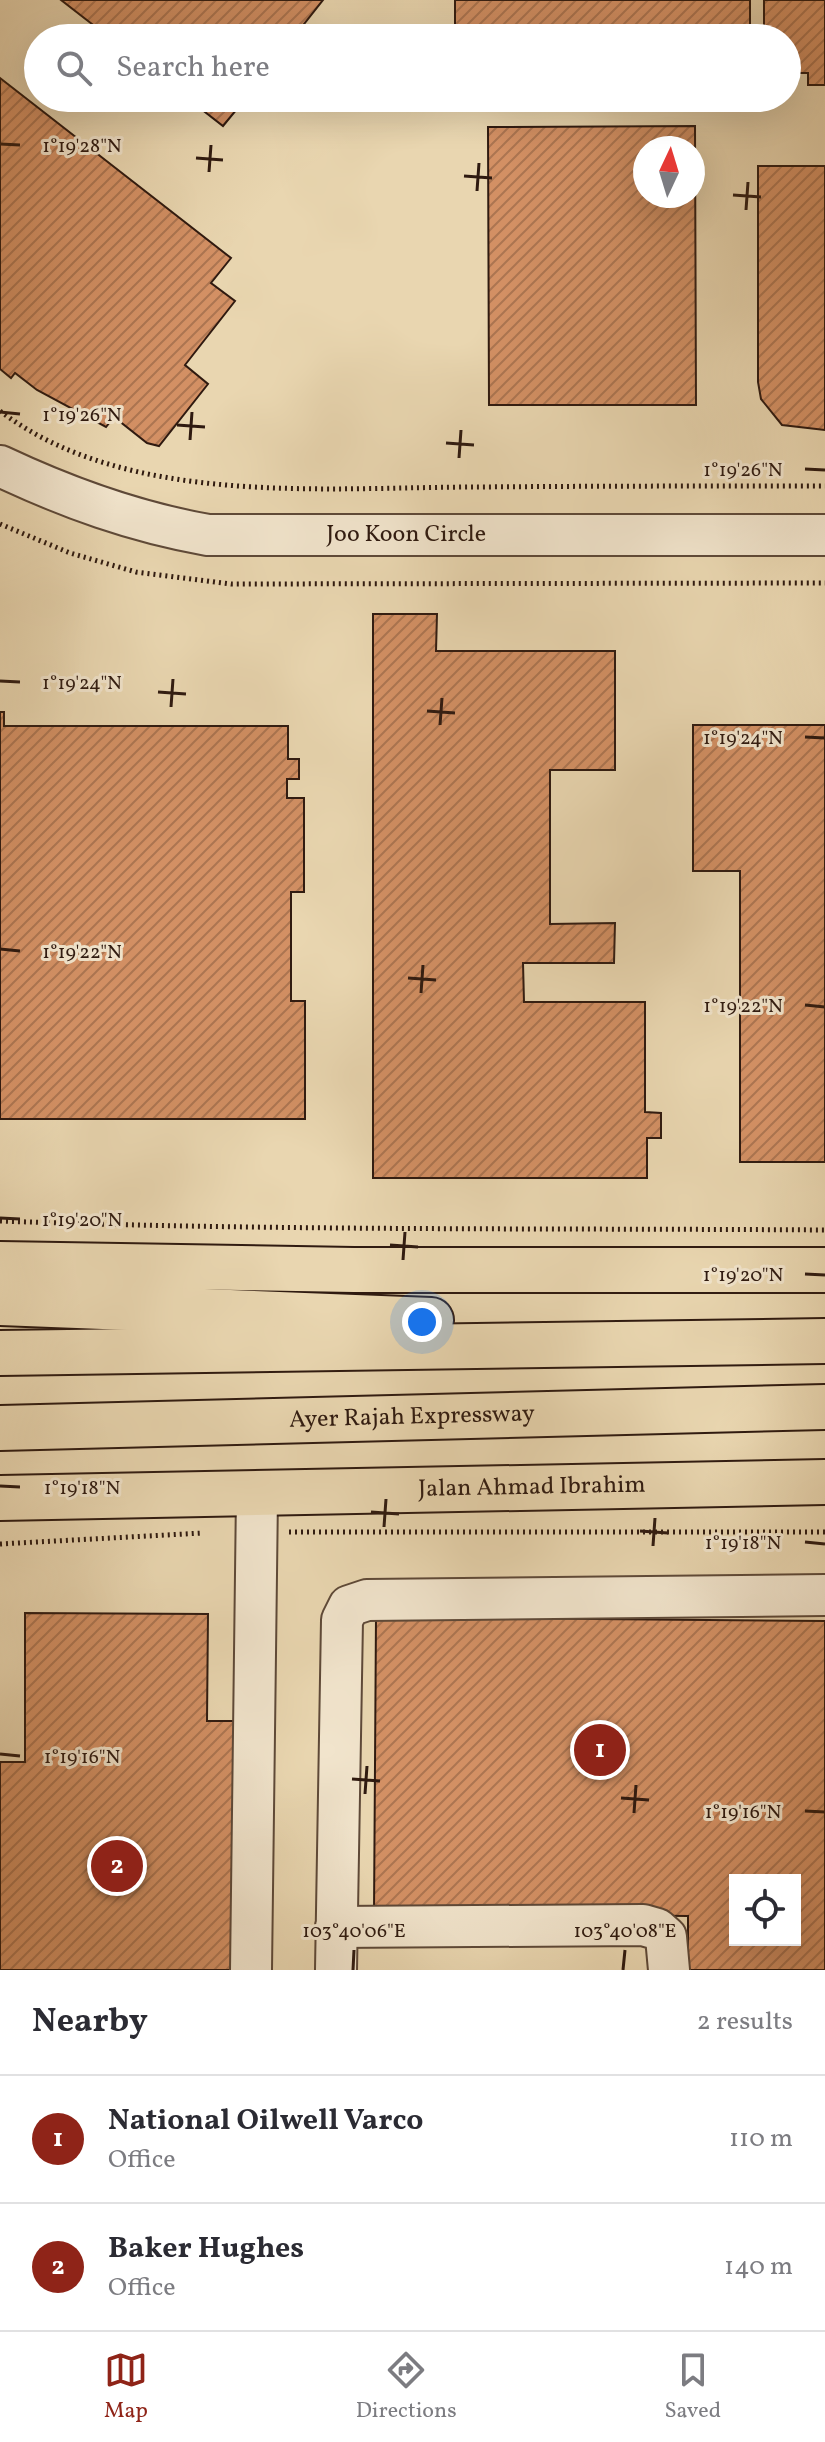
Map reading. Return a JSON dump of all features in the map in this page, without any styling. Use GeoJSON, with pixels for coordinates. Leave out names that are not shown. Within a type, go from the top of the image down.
{"type":"FeatureCollection","features":[{"type":"Feature","properties":{"kind":"main road"},"geometry":{"type":"LineString","coordinates":[[0,1264],[354,1270],[825,1270]]}},
{"type":"Feature","properties":{"kind":"main road"},"geometry":{"type":"LineString","coordinates":[[0,1303],[316,1313],[811,1340]]}},
{"type":"Feature","properties":{"kind":"main road"},"geometry":{"type":"LineString","coordinates":[[0,1353],[811,1340]]}},
{"type":"Feature","properties":{"kind":"main road","name":"Ayer Rajah Expressway"},"geometry":{"type":"LineString","coordinates":[[0,1428],[825,1407]]}},
{"type":"Feature","properties":{"kind":"main road","name":"Jalan Ahmad Ibrahim"},"geometry":{"type":"LineString","coordinates":[[0,1498],[257,1513],[825,1482]]}},
{"type":"Feature","properties":{"kind":"street","name":"Joo Koon Circle"},"geometry":{"type":"LineString","coordinates":[[0,466],[70,498],[151,525],[208,535],[825,535]]}},
{"type":"Feature","properties":{"kind":"street"},"geometry":{"type":"LineString","coordinates":[[251,1970],[257,1513]]}},
{"type":"Feature","properties":{"kind":"street"},"geometry":{"type":"LineString","coordinates":[[336,1970],[342,1620],[355,1602],[825,1595]]}},
{"type":"Feature","properties":{"kind":"street"},"geometry":{"type":"LineString","coordinates":[[336,1927],[643,1925],[666,1937],[669,1970]]}},
{"type":"Feature","properties":{"kind":"path"},"geometry":{"type":"LineString","coordinates":[[0,411],[22,428],[99,460],[180,482],[274,487],[825,486]]}},
{"type":"Feature","properties":{"kind":"path"},"geometry":{"type":"LineString","coordinates":[[0,524],[70,553],[136,572],[231,584],[825,583]]}},
{"type":"Feature","properties":{"kind":"path"},"geometry":{"type":"LineString","coordinates":[[0,1221],[185,1228],[483,1226],[825,1230]]}},
{"type":"Feature","properties":{"kind":"path"},"geometry":{"type":"LineString","coordinates":[[0,1544],[257,1513],[825,1532]]}},
{"type":"Feature","properties":{"kind":"building"},"geometry":{"type":"Polygon","coordinates":[[[61,0],[323,0],[304,24],[92,24],[61,0]]]}},
{"type":"Feature","properties":{"kind":"building"},"geometry":{"type":"Polygon","coordinates":[[[455,0],[750,0],[750,24],[455,24],[455,0]]]}},
{"type":"Feature","properties":{"kind":"building"},"geometry":{"type":"Polygon","coordinates":[[[764,0],[825,0],[825,85],[808,85],[808,73],[801,73],[801,24],[764,24],[764,0]]]}},
{"type":"Feature","properties":{"kind":"building"},"geometry":{"type":"Polygon","coordinates":[[[0,78],[24,97],[24,112],[44,112],[231,258],[211,283],[235,301],[185,365],[208,384],[159,446],[147,443],[114,417],[106,427],[37,390],[15,373],[11,378],[0,369],[0,78]]]}},
{"type":"Feature","properties":{"kind":"building"},"geometry":{"type":"Polygon","coordinates":[[[205,112],[234,112],[223,126],[205,112]]]}},
{"type":"Feature","properties":{"kind":"building"},"geometry":{"type":"Polygon","coordinates":[[[695,126],[695,136],[633,136],[633,208],[695,208],[696,405],[489,405],[488,127],[695,126]]]}},
{"type":"Feature","properties":{"kind":"building"},"geometry":{"type":"Polygon","coordinates":[[[758,166],[825,166],[825,430],[782,425],[761,399],[758,382],[758,166]]]}},
{"type":"Feature","properties":{"kind":"building"},"geometry":{"type":"Polygon","coordinates":[[[373,614],[437,614],[436,651],[615,651],[615,770],[550,770],[550,924],[615,923],[614,963],[523,963],[524,1002],[645,1002],[645,1112],[661,1113],[661,1138],[647,1138],[647,1178],[373,1178],[373,614]]]}},
{"type":"Feature","properties":{"kind":"building"},"geometry":{"type":"Polygon","coordinates":[[[0,712],[4,712],[4,726],[288,726],[288,759],[299,759],[299,779],[287,779],[287,798],[304,798],[304,892],[291,892],[291,1001],[305,1001],[305,1119],[0,1119],[0,712]]]}},
{"type":"Feature","properties":{"kind":"building"},"geometry":{"type":"Polygon","coordinates":[[[693,725],[825,725],[825,1162],[740,1162],[740,871],[693,871],[693,725]]]}},
{"type":"Feature","properties":{"kind":"building"},"geometry":{"type":"Polygon","coordinates":[[[25,1613],[208,1614],[207,1721],[235,1721],[234,1970],[0,1970],[0,1762],[25,1762],[25,1613]]]}},
{"type":"Feature","properties":{"kind":"building"},"geometry":{"type":"Polygon","coordinates":[[[376,1617],[825,1621],[825,1970],[688,1970],[688,1916],[374,1913],[376,1617]]]}},
{"type":"Feature","properties":{"kind":"place","name":"National Oilwell Varco"},"geometry":{"type":"Point","coordinates":[600,1750]}},
{"type":"Feature","properties":{"kind":"place","name":"Baker Hughes"},"geometry":{"type":"Point","coordinates":[117,1866]}}]}
